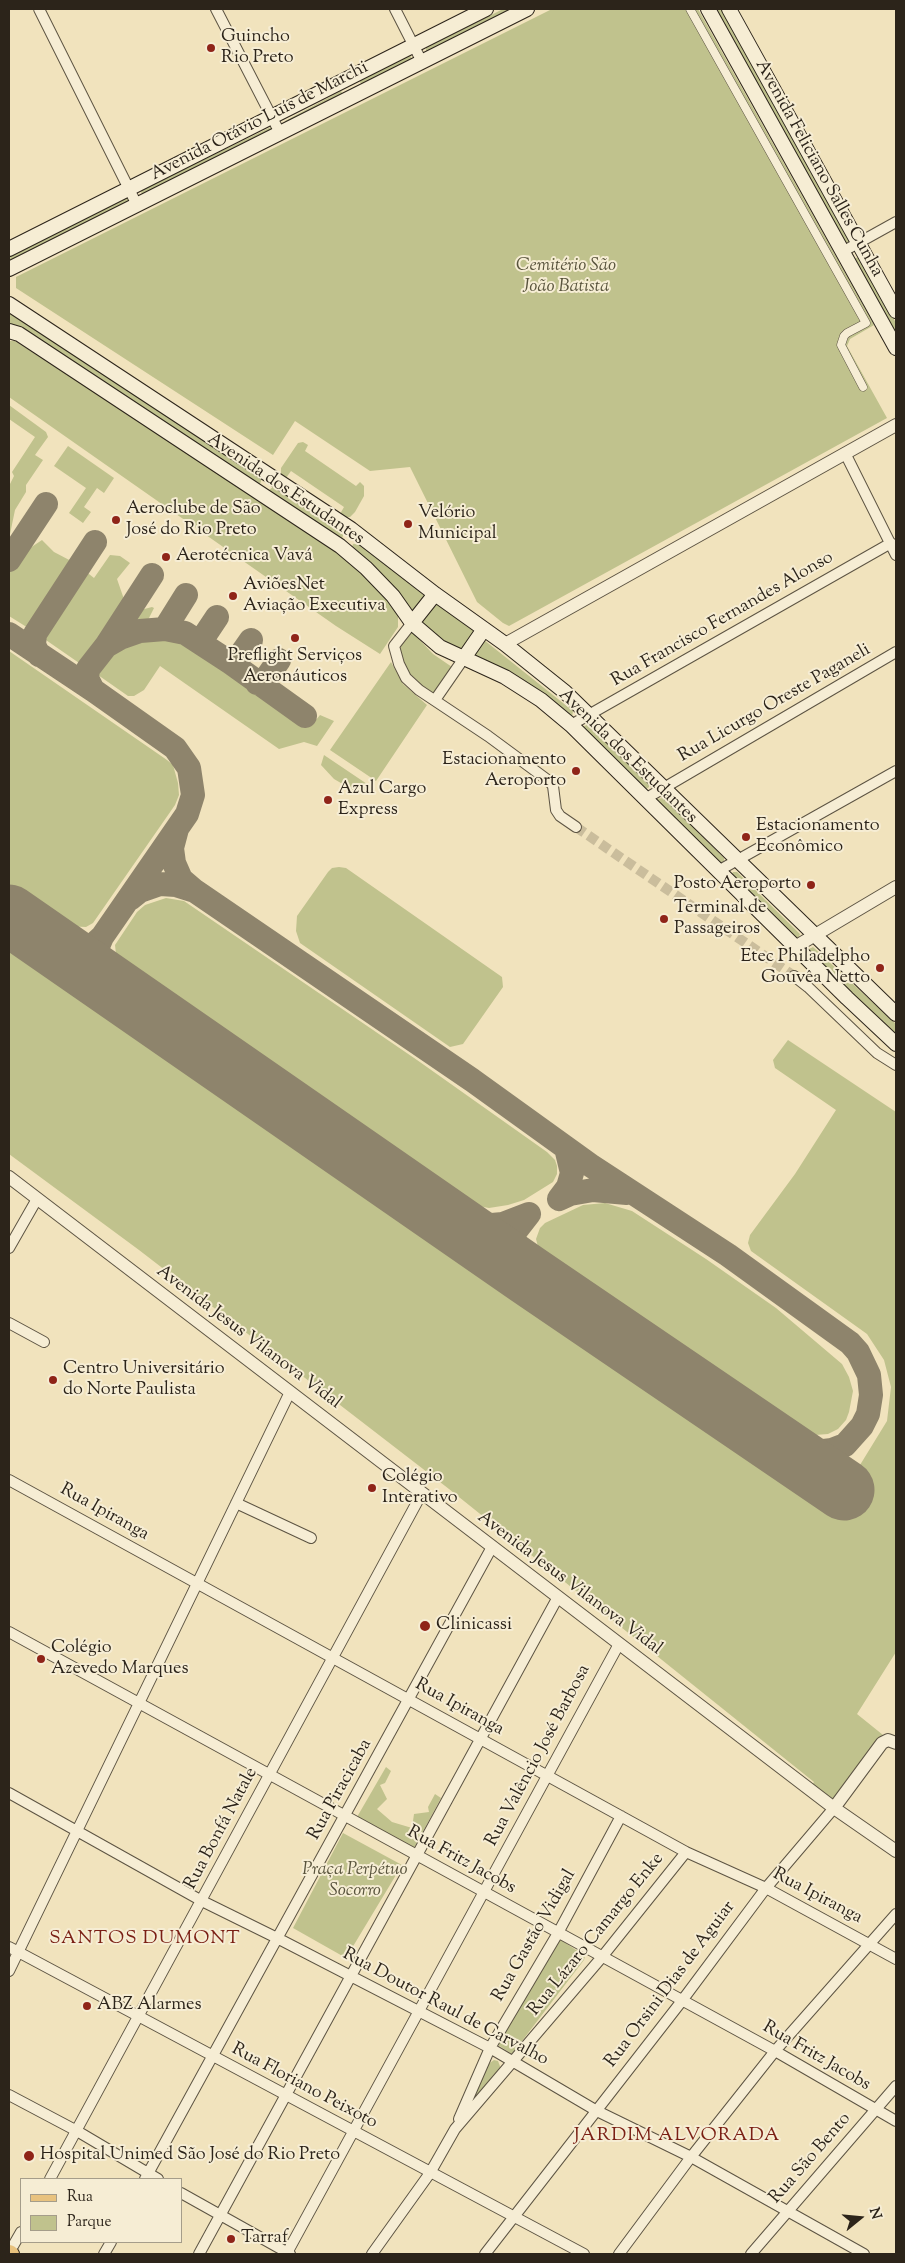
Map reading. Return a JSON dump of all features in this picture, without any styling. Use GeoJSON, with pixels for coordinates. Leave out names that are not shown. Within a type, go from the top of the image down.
{"type":"FeatureCollection","features":[{"type":"Feature","properties":{"kind":"main road","name":"Avenida Otávio Luís de Marchi"},"geometry":{"type":"LineString","coordinates":[[9,250],[486,9]]}},
{"type":"Feature","properties":{"kind":"main road","name":"Avenida Otávio Luís de Marchi"},"geometry":{"type":"LineString","coordinates":[[9,269],[528,9]]}},
{"type":"Feature","properties":{"kind":"main road","name":"Avenida Feliciano Salles Cunha"},"geometry":{"type":"LineString","coordinates":[[708,9],[842,252],[895,341]]}},
{"type":"Feature","properties":{"kind":"main road","name":"Avenida Feliciano Salles Cunha"},"geometry":{"type":"LineString","coordinates":[[729,9],[896,311]]}},
{"type":"Feature","properties":{"kind":"main road"},"geometry":{"type":"LineString","coordinates":[[350,78],[358,94]]}},
{"type":"Feature","properties":{"kind":"main road","name":"Avenida dos Estudantes"},"geometry":{"type":"LineString","coordinates":[[9,304],[351,529],[435,594],[505,644],[565,692],[739,859],[896,1014]]}},
{"type":"Feature","properties":{"kind":"main road","name":"Avenida dos Estudantes"},"geometry":{"type":"LineString","coordinates":[[9,331],[19,334],[340,546],[366,568],[393,596],[412,623],[440,647],[505,677],[541,700],[571,726],[896,1044]]}},
{"type":"Feature","properties":{"kind":"main road"},"geometry":{"type":"LineString","coordinates":[[260,494],[273,476]]}},
{"type":"Feature","properties":{"kind":"main road"},"geometry":{"type":"LineString","coordinates":[[340,546],[351,529]]}},
{"type":"Feature","properties":{"kind":"main road"},"geometry":{"type":"LineString","coordinates":[[412,623],[435,594]]}},
{"type":"Feature","properties":{"kind":"main road"},"geometry":{"type":"LineString","coordinates":[[464,658],[484,629]]}},
{"type":"Feature","properties":{"kind":"street"},"geometry":{"type":"LineString","coordinates":[[39,9],[137,205]]}},
{"type":"Feature","properties":{"kind":"street"},"geometry":{"type":"LineString","coordinates":[[216,9],[280,133]]}},
{"type":"Feature","properties":{"kind":"street"},"geometry":{"type":"LineString","coordinates":[[396,9],[422,62]]}},
{"type":"Feature","properties":{"kind":"street"},"geometry":{"type":"LineString","coordinates":[[690,9],[866,322],[847,333],[841,345],[863,388]]}},
{"type":"Feature","properties":{"kind":"street"},"geometry":{"type":"LineString","coordinates":[[842,252],[896,222]]}},
{"type":"Feature","properties":{"kind":"street"},"geometry":{"type":"LineString","coordinates":[[505,644],[896,425]]}},
{"type":"Feature","properties":{"kind":"street"},"geometry":{"type":"LineString","coordinates":[[845,453],[896,555]]}},
{"type":"Feature","properties":{"kind":"street","name":"Rua Francisco Fernandes Alonso"},"geometry":{"type":"LineString","coordinates":[[571,726],[891,543]]}},
{"type":"Feature","properties":{"kind":"street"},"geometry":{"type":"LineString","coordinates":[[412,623],[394,646],[397,660],[410,683],[488,736],[549,781],[553,786],[556,810],[560,816],[576,827]]}},
{"type":"Feature","properties":{"kind":"street","name":"Rua Licurgo Oreste Paganeli"},"geometry":{"type":"LineString","coordinates":[[644,799],[896,652]]}},
{"type":"Feature","properties":{"kind":"street"},"geometry":{"type":"LineString","coordinates":[[435,700],[464,658]]}},
{"type":"Feature","properties":{"kind":"street"},"geometry":{"type":"LineString","coordinates":[[718,871],[896,771]]}},
{"type":"Feature","properties":{"kind":"street"},"geometry":{"type":"LineString","coordinates":[[796,947],[896,887]]}},
{"type":"Feature","properties":{"kind":"street"},"geometry":{"type":"LineString","coordinates":[[794,976],[877,1053],[896,1065]]}},
{"type":"Feature","properties":{"kind":"street","name":"Avenida Jesus Vilanova Vidal"},"geometry":{"type":"LineString","coordinates":[[9,1177],[834,1808],[896,1851]]}},
{"type":"Feature","properties":{"kind":"street"},"geometry":{"type":"LineString","coordinates":[[9,1248],[38,1199]]}},
{"type":"Feature","properties":{"kind":"street"},"geometry":{"type":"LineString","coordinates":[[9,1323],[44,1342]]}},
{"type":"Feature","properties":{"kind":"street"},"geometry":{"type":"LineString","coordinates":[[9,1971],[13,1950],[76,1832],[290,1392]]}},
{"type":"Feature","properties":{"kind":"street","name":"Rua Ipiranga"},"geometry":{"type":"LineString","coordinates":[[9,1480],[686,1852],[766,1888],[896,1959]]}},
{"type":"Feature","properties":{"kind":"street","name":"Rua Bonfá Natale"},"geometry":{"type":"LineString","coordinates":[[51,2178],[422,1493]]}},
{"type":"Feature","properties":{"kind":"street"},"geometry":{"type":"LineString","coordinates":[[236,1502],[311,1538]]}},
{"type":"Feature","properties":{"kind":"street","name":"Rua Piracicaba"},"geometry":{"type":"LineString","coordinates":[[147,2176],[279,1939],[492,1547]]}},
{"type":"Feature","properties":{"kind":"street"},"geometry":{"type":"LineString","coordinates":[[199,2254],[558,1597]]}},
{"type":"Feature","properties":{"kind":"street","name":"Rua Fritz Jacobs"},"geometry":{"type":"LineString","coordinates":[[9,1632],[681,2002],[775,2051],[896,2121]]}},
{"type":"Feature","properties":{"kind":"street","name":"Rua Valêncio José Barbosa"},"geometry":{"type":"LineString","coordinates":[[288,2254],[418,2010],[619,1644]]}},
{"type":"Feature","properties":{"kind":"street","name":"Rua Orsini Dias de Aguiar"},"geometry":{"type":"LineString","coordinates":[[485,2254],[681,2002],[766,1888],[834,1808],[882,1743],[892,1741]]}},
{"type":"Feature","properties":{"kind":"street","name":"Rua Doutor Raul de Carvalho"},"geometry":{"type":"LineString","coordinates":[[9,1793],[202,1901],[490,2048],[597,2111],[691,2158],[864,2254]]}},
{"type":"Feature","properties":{"kind":"street","name":"Rua Gastão Vidigal"},"geometry":{"type":"LineString","coordinates":[[455,2129],[490,2048],[558,1933],[621,1816]]}},
{"type":"Feature","properties":{"kind":"street","name":"Rua Lázaro Camargo Enke"},"geometry":{"type":"LineString","coordinates":[[372,2254],[430,2173],[455,2129],[602,1957],[686,1852]]}},
{"type":"Feature","properties":{"kind":"street"},"geometry":{"type":"LineString","coordinates":[[619,2254],[775,2051],[896,1914]]}},
{"type":"Feature","properties":{"kind":"street","name":"Rua Floriano Peixoto"},"geometry":{"type":"LineString","coordinates":[[13,1950],[584,2254]]}},
{"type":"Feature","properties":{"kind":"street","name":"Rua São Bento"},"geometry":{"type":"LineString","coordinates":[[751,2254],[896,2086]]}},
{"type":"Feature","properties":{"kind":"street"},"geometry":{"type":"LineString","coordinates":[[9,2095],[77,2131],[147,2176]]}},
{"type":"Feature","properties":{"kind":"street"},"geometry":{"type":"LineString","coordinates":[[182,2194],[288,2254]]}},
{"type":"Feature","properties":{"kind":"street"},"geometry":{"type":"LineString","coordinates":[[10,2253],[20,2234]]}},
{"type":"Feature","properties":{"kind":"street"},"geometry":{"type":"LineString","coordinates":[[104,2254],[110,2243]]}},
{"type":"Feature","properties":{"kind":"green space"},"geometry":{"type":"Polygon","coordinates":[[[503,9],[522,9],[428,55],[426,52],[426,48],[503,9]]]}},
{"type":"Feature","properties":{"kind":"green space","name":"Cemitério São João Batista"},"geometry":{"type":"Polygon","coordinates":[[[552,9],[698,9],[874,325],[850,339],[847,346],[887,418],[509,626],[477,602],[410,467],[370,471],[295,421],[273,455],[16,288],[16,277],[552,9]]]}},
{"type":"Feature","properties":{"kind":"green space"},"geometry":{"type":"Polygon","coordinates":[[[714,9],[723,9],[850,241],[847,243],[844,243],[714,9]]]}},
{"type":"Feature","properties":{"kind":"green space"},"geometry":{"type":"Polygon","coordinates":[[[410,54],[412,61],[362,85],[360,82],[360,78],[410,54]]]}},
{"type":"Feature","properties":{"kind":"green space"},"geometry":{"type":"Polygon","coordinates":[[[341,91],[343,94],[286,123],[285,121],[341,91]]]}},
{"type":"Feature","properties":{"kind":"green space"},"geometry":{"type":"Polygon","coordinates":[[[271,127],[273,129],[142,195],[141,191],[145,188],[271,127]]]}},
{"type":"Feature","properties":{"kind":"green space"},"geometry":{"type":"Polygon","coordinates":[[[128,195],[131,201],[9,266],[9,254],[128,195]]]}},
{"type":"Feature","properties":{"kind":"green space"},"geometry":{"type":"Polygon","coordinates":[[[861,257],[896,323],[896,332],[891,332],[853,261],[855,258],[861,257]]]}},
{"type":"Feature","properties":{"kind":"green space"},"geometry":{"type":"Polygon","coordinates":[[[9,313],[262,478],[260,484],[255,484],[9,329],[9,313]]]}},
{"type":"Feature","properties":{"kind":"green space"},"geometry":{"type":"Polygon","coordinates":[[[9,341],[15,341],[320,538],[339,553],[387,598],[398,616],[398,627],[380,654],[336,626],[9,397],[9,341]]]}},
{"type":"Feature","properties":{"kind":"green space"},"geometry":{"type":"Polygon","coordinates":[[[9,405],[46,432],[48,437],[35,455],[43,460],[26,485],[26,492],[15,510],[9,539],[9,486],[14,476],[12,472],[35,437],[9,419],[9,405]]]}},
{"type":"Feature","properties":{"kind":"green space"},"geometry":{"type":"Polygon","coordinates":[[[303,442],[308,445],[305,451],[356,486],[360,482],[364,486],[364,496],[350,517],[344,517],[340,514],[344,507],[291,471],[286,478],[281,474],[281,468],[298,443],[303,442]]]}},
{"type":"Feature","properties":{"kind":"green space"},"geometry":{"type":"Polygon","coordinates":[[[68,446],[114,478],[104,493],[97,488],[84,507],[91,512],[83,523],[69,513],[86,488],[54,466],[68,446]]]}},
{"type":"Feature","properties":{"kind":"green space"},"geometry":{"type":"Polygon","coordinates":[[[273,487],[279,488],[344,532],[342,539],[339,542],[271,495],[269,490],[273,487]]]}},
{"type":"Feature","properties":{"kind":"green space"},"geometry":{"type":"Polygon","coordinates":[[[42,540],[54,552],[75,563],[44,612],[31,628],[9,616],[9,567],[15,558],[42,540]]]}},
{"type":"Feature","properties":{"kind":"green space"},"geometry":{"type":"Polygon","coordinates":[[[359,543],[425,596],[416,610],[411,611],[351,550],[353,544],[359,543]]]}},
{"type":"Feature","properties":{"kind":"green space"},"geometry":{"type":"Polygon","coordinates":[[[110,555],[120,556],[130,563],[117,579],[126,605],[90,659],[82,665],[43,638],[42,633],[84,570],[94,578],[110,555]]]}},
{"type":"Feature","properties":{"kind":"green space"},"geometry":{"type":"Polygon","coordinates":[[[436,601],[478,630],[463,651],[444,643],[419,621],[436,601]]]}},
{"type":"Feature","properties":{"kind":"green space"},"geometry":{"type":"Polygon","coordinates":[[[154,608],[145,626],[131,628],[126,626],[133,612],[154,608]]]}},
{"type":"Feature","properties":{"kind":"green space"},"geometry":{"type":"Polygon","coordinates":[[[412,632],[433,654],[452,667],[433,695],[413,680],[398,648],[412,632]]]}},
{"type":"Feature","properties":{"kind":"green space"},"geometry":{"type":"Polygon","coordinates":[[[171,635],[191,643],[311,726],[320,715],[334,721],[317,746],[304,742],[279,749],[160,666],[144,690],[134,696],[128,696],[98,675],[97,668],[113,647],[129,640],[171,635]]]}},
{"type":"Feature","properties":{"kind":"green space"},"geometry":{"type":"Polygon","coordinates":[[[484,640],[573,711],[572,717],[475,657],[474,652],[484,640]]]}},
{"type":"Feature","properties":{"kind":"green space"},"geometry":{"type":"Polygon","coordinates":[[[9,651],[173,765],[179,795],[175,805],[93,923],[86,927],[65,926],[9,889],[9,651]]]}},
{"type":"Feature","properties":{"kind":"green space"},"geometry":{"type":"Polygon","coordinates":[[[391,662],[403,684],[427,705],[376,781],[330,750],[391,662]]]}},
{"type":"Feature","properties":{"kind":"green space"},"geometry":{"type":"Polygon","coordinates":[[[587,725],[649,783],[649,787],[645,790],[582,727],[587,725]]]}},
{"type":"Feature","properties":{"kind":"green space"},"geometry":{"type":"Polygon","coordinates":[[[324,755],[370,786],[364,793],[358,793],[334,779],[321,765],[324,755]]]}},
{"type":"Feature","properties":{"kind":"green space"},"geometry":{"type":"Polygon","coordinates":[[[663,798],[724,858],[721,864],[657,803],[657,799],[663,798]]]}},
{"type":"Feature","properties":{"kind":"green space"},"geometry":{"type":"Polygon","coordinates":[[[332,868],[346,868],[502,977],[503,987],[463,1044],[450,1047],[300,943],[296,931],[297,916],[328,872],[332,868]]]}},
{"type":"Feature","properties":{"kind":"green space"},"geometry":{"type":"Polygon","coordinates":[[[733,872],[737,872],[800,934],[798,939],[794,941],[731,876],[733,872]]]}},
{"type":"Feature","properties":{"kind":"green space"},"geometry":{"type":"Polygon","coordinates":[[[166,898],[184,901],[417,1060],[547,1152],[555,1160],[557,1166],[557,1174],[553,1182],[524,1200],[508,1205],[489,1208],[463,1203],[346,1117],[122,966],[116,954],[115,945],[137,912],[145,905],[166,898]]]}},
{"type":"Feature","properties":{"kind":"green space"},"geometry":{"type":"Polygon","coordinates":[[[9,944],[306,1147],[479,1271],[830,1508],[837,1507],[853,1482],[852,1478],[887,1421],[891,1387],[884,1360],[867,1334],[751,1251],[748,1243],[750,1235],[795,1174],[836,1110],[775,1068],[773,1060],[788,1040],[896,1112],[896,1652],[857,1714],[888,1739],[834,1807],[810,1788],[814,1782],[449,1489],[139,1250],[9,1154],[9,944]]]}},
{"type":"Feature","properties":{"kind":"green space"},"geometry":{"type":"Polygon","coordinates":[[[813,947],[896,1024],[896,1039],[807,950],[813,947]]]}},
{"type":"Feature","properties":{"kind":"green space"},"geometry":{"type":"Polygon","coordinates":[[[605,1203],[632,1211],[706,1259],[776,1308],[842,1364],[849,1377],[853,1391],[846,1420],[838,1429],[828,1434],[815,1435],[798,1429],[540,1254],[536,1239],[540,1228],[545,1223],[583,1205],[605,1203]]]}},
{"type":"Feature","properties":{"kind":"green space"},"geometry":{"type":"Polygon","coordinates":[[[386,1767],[391,1771],[385,1783],[380,1785],[387,1799],[377,1809],[392,1822],[412,1828],[414,1814],[429,1812],[428,1807],[435,1794],[441,1798],[414,1848],[357,1817],[386,1767]]]}},
{"type":"Feature","properties":{"kind":"green space","name":"Praça Perpétuo Socorro"},"geometry":{"type":"Polygon","coordinates":[[[343,1833],[402,1865],[346,1958],[293,1928],[343,1833]]]}},
{"type":"Feature","properties":{"kind":"green space"},"geometry":{"type":"Polygon","coordinates":[[[558,1938],[585,1956],[584,1960],[512,2054],[498,2045],[558,1938]]]}},
{"type":"Feature","properties":{"kind":"green space"},"geometry":{"type":"Polygon","coordinates":[[[494,2060],[498,2061],[501,2069],[465,2110],[487,2065],[494,2060]]]}},
{"type":"Feature","properties":{"kind":"taxiway"},"geometry":{"type":"LineString","coordinates":[[9,560],[46,504]]}},
{"type":"Feature","properties":{"kind":"taxiway"},"geometry":{"type":"LineString","coordinates":[[39,655],[34,645],[35,634],[95,542]]}},
{"type":"Feature","properties":{"kind":"taxiway"},"geometry":{"type":"LineString","coordinates":[[93,690],[87,678],[88,669],[106,646],[152,575]]}},
{"type":"Feature","properties":{"kind":"taxiway"},"geometry":{"type":"LineString","coordinates":[[162,629],[166,627],[186,595]]}},
{"type":"Feature","properties":{"kind":"taxiway"},"geometry":{"type":"LineString","coordinates":[[197,640],[203,638],[217,617]]}},
{"type":"Feature","properties":{"kind":"taxiway"},"geometry":{"type":"LineString","coordinates":[[106,646],[120,638],[140,631],[165,629],[185,633],[305,716]]}},
{"type":"Feature","properties":{"kind":"taxiway"},"geometry":{"type":"LineString","coordinates":[[9,634],[175,748],[189,768],[193,795],[187,814],[102,937]]}},
{"type":"Feature","properties":{"kind":"taxiway"},"geometry":{"type":"LineString","coordinates":[[231,663],[237,660],[251,640]]}},
{"type":"Feature","properties":{"kind":"taxiway"},"geometry":{"type":"LineString","coordinates":[[257,683],[265,680],[279,660]]}},
{"type":"Feature","properties":{"kind":"taxiway"},"geometry":{"type":"LineString","coordinates":[[177,829],[172,848],[174,863],[181,879],[195,891],[472,1080],[590,1165],[728,1255],[850,1343],[858,1352],[869,1375],[871,1395],[868,1414],[862,1426],[845,1445],[832,1450],[807,1453],[788,1450]]}},
{"type":"Feature","properties":{"kind":"taxiway"},"geometry":{"type":"LineString","coordinates":[[130,899],[140,891],[160,884],[176,885],[195,891]]}},
{"type":"Feature","properties":{"kind":"taxiway"},"geometry":{"type":"LineString","coordinates":[[54,945],[63,950],[78,951],[91,947],[102,937],[97,949],[97,962],[104,977],[111,985]]}},
{"type":"Feature","properties":{"kind":"taxiway"},"geometry":{"type":"LineString","coordinates":[[566,1148],[572,1173],[568,1187],[559,1199],[570,1194],[593,1190],[627,1193]]}},
{"type":"Feature","properties":{"kind":"taxiway"},"geometry":{"type":"LineString","coordinates":[[437,1212],[462,1223],[480,1226],[503,1224],[529,1214],[515,1232],[514,1241],[517,1258],[528,1275]]}},
{"type":"Feature","properties":{"kind":"runway"},"geometry":{"type":"LineString","coordinates":[[9,915],[528,1275],[844,1490]]}},
{"type":"Feature","properties":{"kind":"tunnel"},"geometry":{"type":"LineString","coordinates":[[576,827],[794,976]]}},
{"type":"Feature","properties":{"kind":"place","name":"Guincho Rio Preto"},"geometry":{"type":"Point","coordinates":[211,48]}},
{"type":"Feature","properties":{"kind":"place","name":"Aeroclube de São José do Rio Preto"},"geometry":{"type":"Point","coordinates":[116,520]}},
{"type":"Feature","properties":{"kind":"place","name":"Velório Municipal"},"geometry":{"type":"Point","coordinates":[408,524]}},
{"type":"Feature","properties":{"kind":"place","name":"Aerotécnica Vavá"},"geometry":{"type":"Point","coordinates":[166,557]}},
{"type":"Feature","properties":{"kind":"place","name":"AviõesNet Aviação Executiva"},"geometry":{"type":"Point","coordinates":[233,596]}},
{"type":"Feature","properties":{"kind":"place","name":"Preflight Serviços Aeronáuticos"},"geometry":{"type":"Point","coordinates":[295,638]}},
{"type":"Feature","properties":{"kind":"place","name":"Estacionamento Aeroporto"},"geometry":{"type":"Point","coordinates":[576,771]}},
{"type":"Feature","properties":{"kind":"place","name":"Azul Cargo Express"},"geometry":{"type":"Point","coordinates":[328,800]}},
{"type":"Feature","properties":{"kind":"place","name":"Estacionamento Econômico"},"geometry":{"type":"Point","coordinates":[746,837]}},
{"type":"Feature","properties":{"kind":"place","name":"Posto Aeroporto"},"geometry":{"type":"Point","coordinates":[811,885]}},
{"type":"Feature","properties":{"kind":"place","name":"Terminal de Passageiros"},"geometry":{"type":"Point","coordinates":[664,919]}},
{"type":"Feature","properties":{"kind":"place","name":"Etec Philadelpho Gouvêa Netto"},"geometry":{"type":"Point","coordinates":[880,968]}},
{"type":"Feature","properties":{"kind":"place","name":"Centro Universitário do Norte Paulista"},"geometry":{"type":"Point","coordinates":[53,1380]}},
{"type":"Feature","properties":{"kind":"place","name":"Colégio Interativo"},"geometry":{"type":"Point","coordinates":[372,1488]}},
{"type":"Feature","properties":{"kind":"place","name":"Clinicassi"},"geometry":{"type":"Point","coordinates":[425,1626]}},
{"type":"Feature","properties":{"kind":"place","name":"Colégio Azevedo Marques"},"geometry":{"type":"Point","coordinates":[41,1659]}},
{"type":"Feature","properties":{"kind":"place","name":"ABZ Alarmes"},"geometry":{"type":"Point","coordinates":[87,2006]}},
{"type":"Feature","properties":{"kind":"place","name":"Hospital Unimed São José do Rio Preto"},"geometry":{"type":"Point","coordinates":[29,2156]}},
{"type":"Feature","properties":{"kind":"place","name":"Tarraf"},"geometry":{"type":"Point","coordinates":[231,2239]}},
{"type":"Feature","properties":{"kind":"district","name":"SANTOS DUMONT"},"geometry":{"type":"Point","coordinates":[145,1940]}},
{"type":"Feature","properties":{"kind":"district","name":"JARDIM ALVORADA"},"geometry":{"type":"Point","coordinates":[677,2137]}}]}
